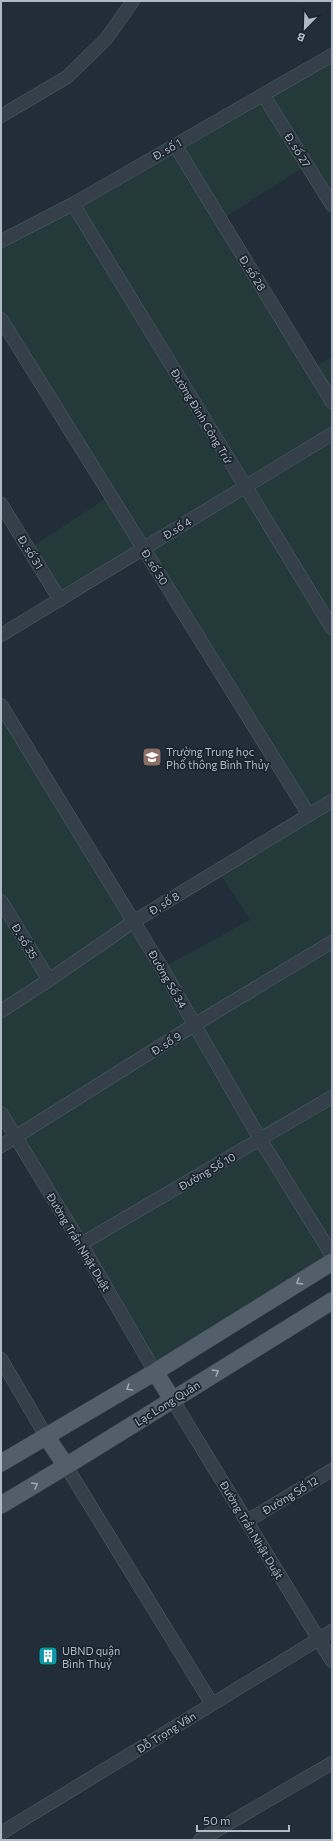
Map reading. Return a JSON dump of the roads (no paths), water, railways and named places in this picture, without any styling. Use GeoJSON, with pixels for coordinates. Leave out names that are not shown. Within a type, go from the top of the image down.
{"type":"FeatureCollection","features":[{"type":"Feature","properties":{"kind":"main road"},"geometry":{"type":"LineString","coordinates":[[1,1463],[155,1372],[332,1262]]}},
{"type":"Feature","properties":{"kind":"main road","name":"Lạc Long Quân"},"geometry":{"type":"LineString","coordinates":[[1,1505],[332,1301]]}},
{"type":"Feature","properties":{"kind":"main road"},"geometry":{"type":"LineString","coordinates":[[155,1372],[172,1399]]}},
{"type":"Feature","properties":{"kind":"main road"},"geometry":{"type":"LineString","coordinates":[[46,1436],[66,1466]]}},
{"type":"Feature","properties":{"kind":"street"},"geometry":{"type":"LineString","coordinates":[[1,116],[67,76],[106,39],[133,1]]}},
{"type":"Feature","properties":{"kind":"street","name":"Đ. số 1"},"geometry":{"type":"LineString","coordinates":[[1,241],[73,204],[174,145],[264,96],[332,55]]}},
{"type":"Feature","properties":{"kind":"street","name":"Đ. số 27"},"geometry":{"type":"LineString","coordinates":[[264,96],[332,205]]}},
{"type":"Feature","properties":{"kind":"street","name":"Đ. số 28"},"geometry":{"type":"LineString","coordinates":[[174,145],[332,402]]}},
{"type":"Feature","properties":{"kind":"street","name":"Đường Đinh Công Trứ"},"geometry":{"type":"LineString","coordinates":[[73,204],[332,628]]}},
{"type":"Feature","properties":{"kind":"street","name":"Đ. số 30"},"geometry":{"type":"LineString","coordinates":[[1,319],[309,815]]}},
{"type":"Feature","properties":{"kind":"street","name":"Đ.số 4"},"geometry":{"type":"LineString","coordinates":[[1,636],[332,434]]}},
{"type":"Feature","properties":{"kind":"street","name":"Đ. số 31"},"geometry":{"type":"LineString","coordinates":[[1,504],[60,600]]}},
{"type":"Feature","properties":{"kind":"street","name":"Đường Số 34"},"geometry":{"type":"LineString","coordinates":[[1,705],[162,968],[260,1139],[332,1255]]}},
{"type":"Feature","properties":{"kind":"street","name":"Đ, số 8"},"geometry":{"type":"LineString","coordinates":[[1,1011],[133,922],[332,801]]}},
{"type":"Feature","properties":{"kind":"street","name":"Đ. số 35"},"geometry":{"type":"LineString","coordinates":[[1,901],[49,980]]}},
{"type":"Feature","properties":{"kind":"street","name":"Đ. số 9"},"geometry":{"type":"LineString","coordinates":[[1,1146],[194,1025],[332,942]]}},
{"type":"Feature","properties":{"kind":"street","name":"Đường Số 10"},"geometry":{"type":"LineString","coordinates":[[81,1244],[332,1097]]}},
{"type":"Feature","properties":{"kind":"street","name":"Đường Trần Nhật Duật"},"geometry":{"type":"LineString","coordinates":[[1,1113],[81,1244],[155,1372]]}},
{"type":"Feature","properties":{"kind":"street"},"geometry":{"type":"LineString","coordinates":[[1,1359],[46,1436]]}},
{"type":"Feature","properties":{"kind":"street","name":"Đường Trần Nhật Duật"},"geometry":{"type":"LineString","coordinates":[[172,1399],[332,1661]]}},
{"type":"Feature","properties":{"kind":"street"},"geometry":{"type":"LineString","coordinates":[[66,1466],[212,1704]]}},
{"type":"Feature","properties":{"kind":"street","name":"Đường Số 12"},"geometry":{"type":"LineString","coordinates":[[247,1521],[332,1470]]}},
{"type":"Feature","properties":{"kind":"street","name":"Đỗ Trọng Văn"},"geometry":{"type":"LineString","coordinates":[[3,1834],[212,1704],[332,1632]]}},
{"type":"Feature","properties":{"kind":"street"},"geometry":{"type":"LineString","coordinates":[[200,1840],[332,1763]]}},
{"type":"Feature","properties":{"kind":"place","name":"Trường Trung học Phổ thông Bình Thủy"},"geometry":{"type":"Point","coordinates":[152,757]}},
{"type":"Feature","properties":{"kind":"place","name":"UBND quận Bình Thuỷ"},"geometry":{"type":"Point","coordinates":[48,1656]}}]}
